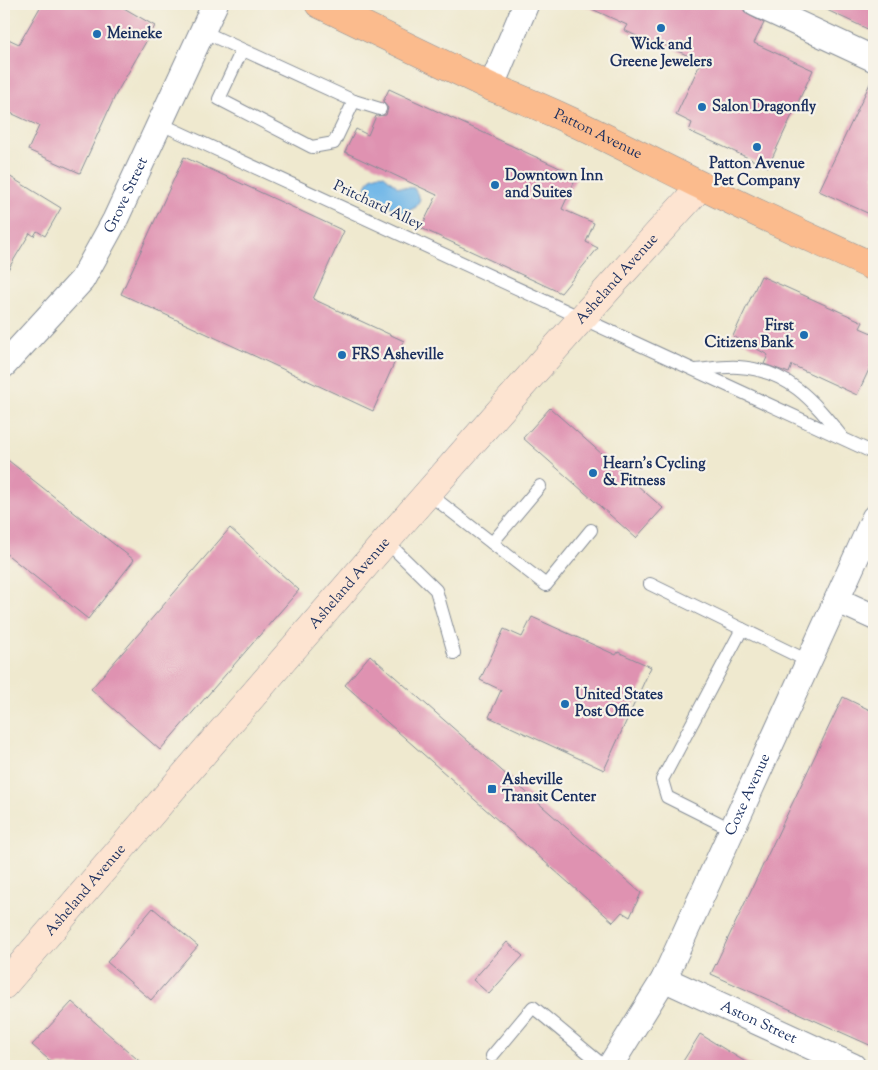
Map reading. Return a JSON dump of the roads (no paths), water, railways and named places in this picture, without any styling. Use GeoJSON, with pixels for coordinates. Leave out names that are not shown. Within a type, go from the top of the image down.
{"type":"FeatureCollection","features":[{"type":"Feature","properties":{"kind":"main road","name":"Patton Avenue"},"geometry":{"type":"LineString","coordinates":[[318,4],[491,87],[518,97],[615,142],[701,186],[874,267]]}},
{"type":"Feature","properties":{"kind":"main road","name":"Asheland Avenue"},"geometry":{"type":"LineString","coordinates":[[4,985],[583,317],[701,186]]}},
{"type":"Feature","properties":{"kind":"street","name":"Grove Street"},"geometry":{"type":"LineString","coordinates":[[4,365],[82,280],[114,220],[215,4]]}},
{"type":"Feature","properties":{"kind":"street"},"geometry":{"type":"LineString","coordinates":[[491,87],[526,4]]}},
{"type":"Feature","properties":{"kind":"street"},"geometry":{"type":"LineString","coordinates":[[756,4],[874,59]]}},
{"type":"Feature","properties":{"kind":"street","name":"Coxe Avenue"},"geometry":{"type":"LineString","coordinates":[[610,1066],[664,979],[874,518]]}},
{"type":"Feature","properties":{"kind":"street"},"geometry":{"type":"LineString","coordinates":[[837,600],[874,617]]}},
{"type":"Feature","properties":{"kind":"street","name":"Aston Street"},"geometry":{"type":"LineString","coordinates":[[664,979],[853,1066]]}},
{"type":"Feature","properties":{"kind":"lane"},"geometry":{"type":"LineString","coordinates":[[202,31],[354,100],[380,109]]}},
{"type":"Feature","properties":{"kind":"lane"},"geometry":{"type":"LineString","coordinates":[[242,50],[219,99],[312,147],[334,143],[354,100]]}},
{"type":"Feature","properties":{"kind":"lane","name":"Pritchard Alley"},"geometry":{"type":"LineString","coordinates":[[159,123],[583,317],[874,453]]}},
{"type":"Feature","properties":{"kind":"lane"},"geometry":{"type":"LineString","coordinates":[[696,370],[736,367],[762,370],[786,380],[813,401],[843,439]]}},
{"type":"Feature","properties":{"kind":"lane"},"geometry":{"type":"LineString","coordinates":[[492,543],[540,486]]}},
{"type":"Feature","properties":{"kind":"lane"},"geometry":{"type":"LineString","coordinates":[[429,494],[546,585],[591,530]]}},
{"type":"Feature","properties":{"kind":"lane"},"geometry":{"type":"LineString","coordinates":[[387,542],[436,590],[454,653]]}},
{"type":"Feature","properties":{"kind":"lane"},"geometry":{"type":"LineString","coordinates":[[650,584],[808,661]]}},
{"type":"Feature","properties":{"kind":"lane"},"geometry":{"type":"LineString","coordinates":[[731,830],[667,797],[662,780],[742,629]]}},
{"type":"Feature","properties":{"kind":"lane"},"geometry":{"type":"LineString","coordinates":[[492,1056],[533,1007],[604,1066]]}},
{"type":"Feature","properties":{"kind":"water"},"geometry":{"type":"Polygon","coordinates":[[[379,174],[384,175],[398,187],[414,188],[420,199],[416,207],[404,213],[372,197],[366,186],[371,177],[379,174]]]}},
{"type":"Feature","properties":{"kind":"place","name":"Wick and Greene Jewelers"},"geometry":{"type":"Point","coordinates":[661,28]}},
{"type":"Feature","properties":{"kind":"place","name":"Meineke"},"geometry":{"type":"Point","coordinates":[97,34]}},
{"type":"Feature","properties":{"kind":"place","name":"Salon Dragonfly"},"geometry":{"type":"Point","coordinates":[702,107]}},
{"type":"Feature","properties":{"kind":"place","name":"Patton Avenue Pet Company"},"geometry":{"type":"Point","coordinates":[757,147]}},
{"type":"Feature","properties":{"kind":"place","name":"Downtown Inn and Suites"},"geometry":{"type":"Point","coordinates":[495,185]}},
{"type":"Feature","properties":{"kind":"place","name":"First Citizens Bank"},"geometry":{"type":"Point","coordinates":[804,335]}},
{"type":"Feature","properties":{"kind":"place","name":"FRS Asheville"},"geometry":{"type":"Point","coordinates":[342,355]}},
{"type":"Feature","properties":{"kind":"place","name":"Hearn's Cycling & Fitness"},"geometry":{"type":"Point","coordinates":[593,473]}},
{"type":"Feature","properties":{"kind":"place","name":"United States Post Office"},"geometry":{"type":"Point","coordinates":[565,704]}},
{"type":"Feature","properties":{"kind":"place","name":"Asheville Transit Center"},"geometry":{"type":"Point","coordinates":[492,789]}}]}
